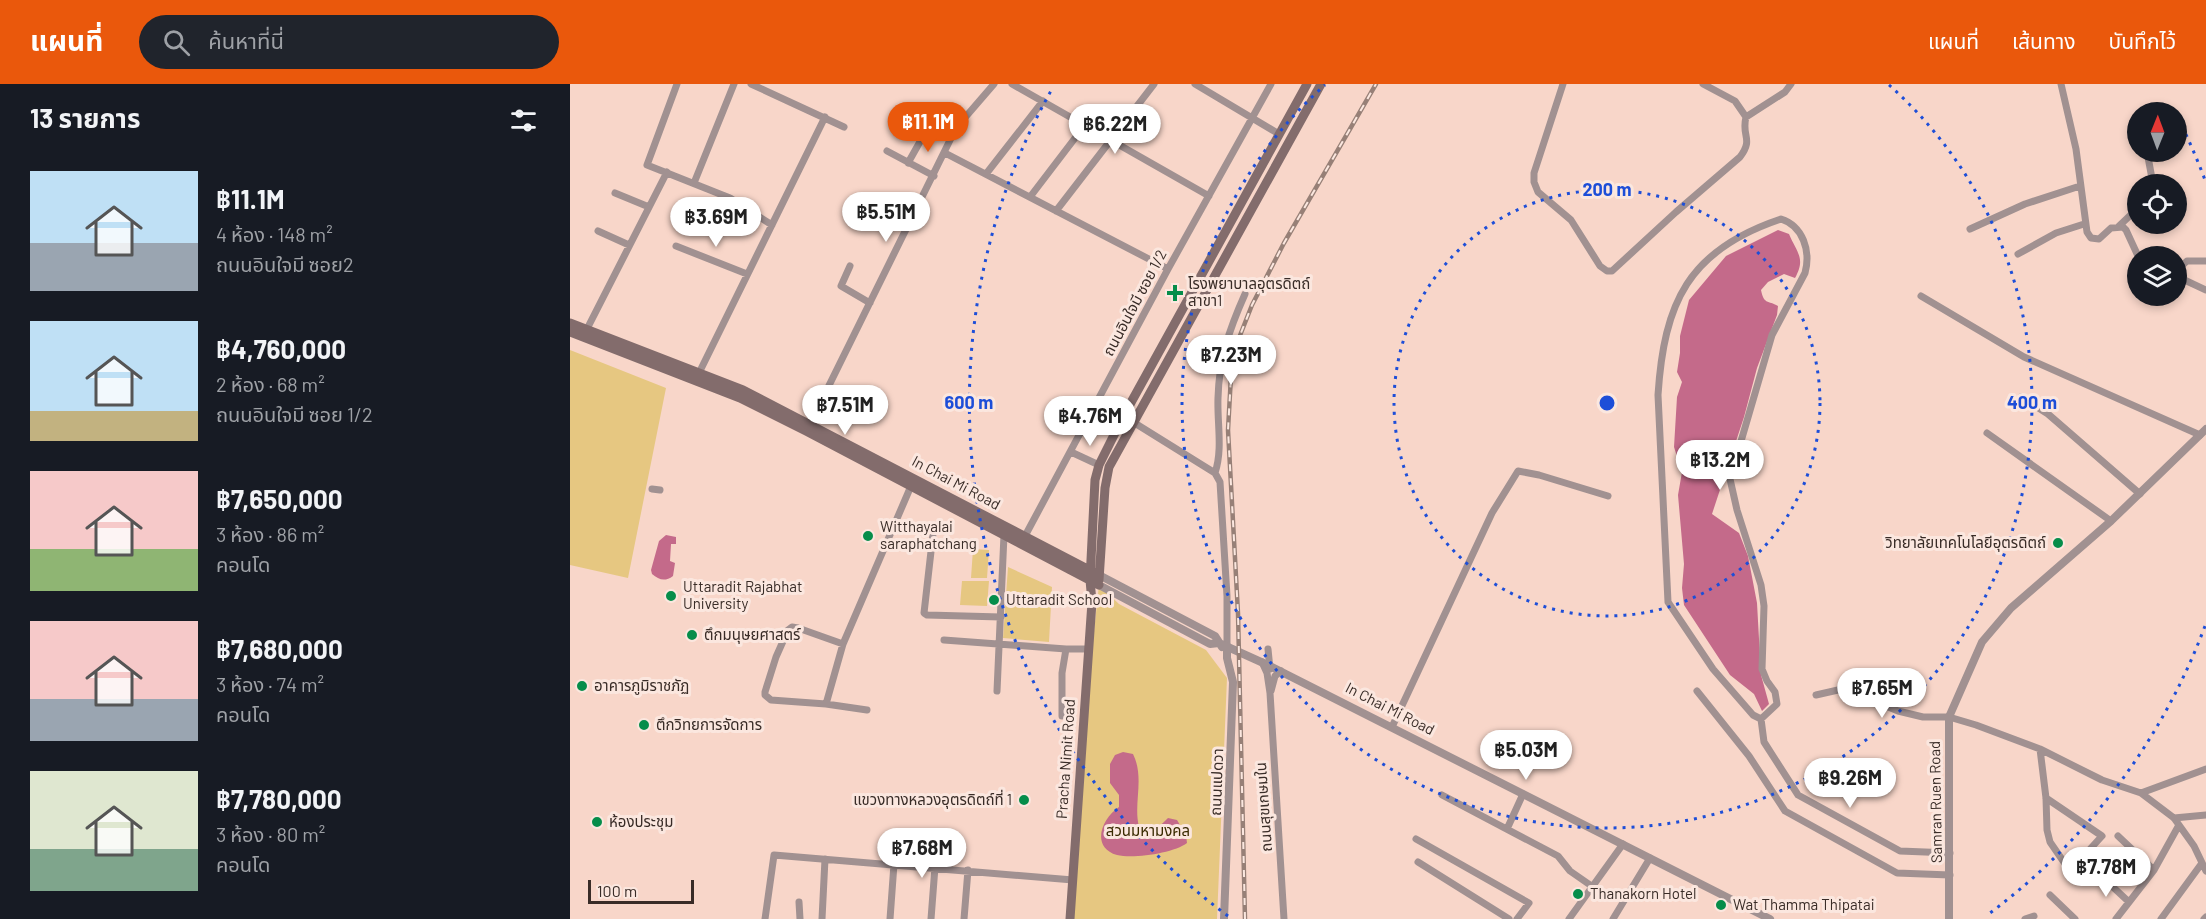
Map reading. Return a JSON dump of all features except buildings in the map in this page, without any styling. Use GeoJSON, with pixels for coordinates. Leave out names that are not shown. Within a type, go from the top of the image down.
{"type":"FeatureCollection","features":[{"type":"Feature","properties":{"kind":"main road"},"geometry":{"type":"LineString","coordinates":[[1094,578],[1095,480],[1099,465],[1307,84]]}},
{"type":"Feature","properties":{"kind":"main road"},"geometry":{"type":"LineString","coordinates":[[1094,578],[1107,474],[1321,84]]}},
{"type":"Feature","properties":{"kind":"main road","name":"In Chai Mi Road"},"geometry":{"type":"LineString","coordinates":[[570,323],[743,390],[808,427],[1094,578]]}},
{"type":"Feature","properties":{"kind":"main road","name":"In Chai Mi Road"},"geometry":{"type":"LineString","coordinates":[[570,332],[808,427]]}},
{"type":"Feature","properties":{"kind":"main road","name":"In Chai Mi Road"},"geometry":{"type":"LineString","coordinates":[[1006,531],[1025,536],[1094,578]]}},
{"type":"Feature","properties":{"kind":"main road","name":"Pracha Nimit Road"},"geometry":{"type":"LineString","coordinates":[[1070,919],[1094,578]]}},
{"type":"Feature","properties":{"kind":"street"},"geometry":{"type":"LineString","coordinates":[[677,84],[647,165],[730,198],[772,225]]}},
{"type":"Feature","properties":{"kind":"street"},"geometry":{"type":"LineString","coordinates":[[694,183],[734,84]]}},
{"type":"Feature","properties":{"kind":"street"},"geometry":{"type":"LineString","coordinates":[[808,427],[956,128],[994,84]]}},
{"type":"Feature","properties":{"kind":"street"},"geometry":{"type":"LineString","coordinates":[[1012,84],[1209,196]]}},
{"type":"Feature","properties":{"kind":"street"},"geometry":{"type":"LineString","coordinates":[[1056,210],[1154,84]]}},
{"type":"Feature","properties":{"kind":"street"},"geometry":{"type":"LineString","coordinates":[[1195,84],[1279,134]]}},
{"type":"Feature","properties":{"kind":"street","name":"ถนนอินใจมี ซอย 1/2"},"geometry":{"type":"LineString","coordinates":[[1025,536],[1168,269],[1271,84]]}},
{"type":"Feature","properties":{"kind":"street"},"geometry":{"type":"LineString","coordinates":[[1563,84],[1534,173],[1534,182],[1538,192],[1571,219],[1600,266],[1607,271],[1612,271],[1740,157],[1748,146],[1743,128],[1746,117],[1785,92],[1791,84]]}},
{"type":"Feature","properties":{"kind":"street"},"geometry":{"type":"LineString","coordinates":[[1703,84],[1735,101],[1746,117]]}},
{"type":"Feature","properties":{"kind":"street"},"geometry":{"type":"LineString","coordinates":[[2061,84],[2076,149],[2084,224],[2089,235],[2095,239],[2103,238],[2111,228],[2119,226],[2127,216]]}},
{"type":"Feature","properties":{"kind":"street"},"geometry":{"type":"LineString","coordinates":[[754,85],[844,127]]}},
{"type":"Feature","properties":{"kind":"street"},"geometry":{"type":"LineString","coordinates":[[986,174],[1043,101]]}},
{"type":"Feature","properties":{"kind":"street"},"geometry":{"type":"LineString","coordinates":[[699,373],[825,117]]}},
{"type":"Feature","properties":{"kind":"street"},"geometry":{"type":"LineString","coordinates":[[1030,197],[1085,125]]}},
{"type":"Feature","properties":{"kind":"street"},"geometry":{"type":"LineString","coordinates":[[909,163],[926,131]]}},
{"type":"Feature","properties":{"kind":"street"},"geometry":{"type":"LineString","coordinates":[[887,151],[934,176]]}},
{"type":"Feature","properties":{"kind":"street"},"geometry":{"type":"LineString","coordinates":[[945,153],[1168,269]]}},
{"type":"Feature","properties":{"kind":"street"},"geometry":{"type":"LineString","coordinates":[[587,329],[667,172]]}},
{"type":"Feature","properties":{"kind":"street"},"geometry":{"type":"LineString","coordinates":[[1970,229],[2025,204],[2080,186]]}},
{"type":"Feature","properties":{"kind":"street"},"geometry":{"type":"LineString","coordinates":[[615,193],[649,207]]}},
{"type":"Feature","properties":{"kind":"street"},"geometry":{"type":"LineString","coordinates":[[1780,219],[1792,223],[1802,235],[1808,263],[1772,335],[1730,479],[1737,510],[1761,585],[1764,606],[1762,669],[1775,692],[1777,704],[1761,719],[1753,715],[1713,669],[1668,602],[1658,395],[1660,366],[1667,327],[1688,281],[1708,258],[1724,246],[1780,219]]}},
{"type":"Feature","properties":{"kind":"street"},"geometry":{"type":"LineString","coordinates":[[2018,254],[2056,233],[2084,224]]}},
{"type":"Feature","properties":{"kind":"street"},"geometry":{"type":"LineString","coordinates":[[2119,226],[2126,230],[2133,246]]}},
{"type":"Feature","properties":{"kind":"street"},"geometry":{"type":"LineString","coordinates":[[598,231],[629,245]]}},
{"type":"Feature","properties":{"kind":"street"},"geometry":{"type":"LineString","coordinates":[[676,246],[747,274]]}},
{"type":"Feature","properties":{"kind":"street"},"geometry":{"type":"LineString","coordinates":[[2187,261],[2206,261]]}},
{"type":"Feature","properties":{"kind":"street"},"geometry":{"type":"LineString","coordinates":[[850,266],[841,286],[870,303]]}},
{"type":"Feature","properties":{"kind":"street"},"geometry":{"type":"LineString","coordinates":[[2187,281],[2206,290]]}},
{"type":"Feature","properties":{"kind":"street"},"geometry":{"type":"LineString","coordinates":[[1215,473],[1219,461],[1218,398],[1221,357],[1229,329],[1245,294]]}},
{"type":"Feature","properties":{"kind":"street"},"geometry":{"type":"LineString","coordinates":[[1921,296],[2024,357],[2203,432]]}},
{"type":"Feature","properties":{"kind":"street"},"geometry":{"type":"LineString","coordinates":[[2021,397],[2048,414],[2140,494]]}},
{"type":"Feature","properties":{"kind":"street"},"geometry":{"type":"LineString","coordinates":[[1133,423],[1215,473],[1220,482],[1223,504],[1223,645],[1228,661]]}},
{"type":"Feature","properties":{"kind":"street","name":"Samran Ruen Road"},"geometry":{"type":"LineString","coordinates":[[1949,919],[1949,717],[1982,642],[2011,608],[2111,521],[2203,432]]}},
{"type":"Feature","properties":{"kind":"street"},"geometry":{"type":"LineString","coordinates":[[1987,433],[2111,521]]}},
{"type":"Feature","properties":{"kind":"street"},"geometry":{"type":"LineString","coordinates":[[1071,452],[1099,465]]}},
{"type":"Feature","properties":{"kind":"street"},"geometry":{"type":"LineString","coordinates":[[1392,728],[1492,513],[1518,471],[1608,496]]}},
{"type":"Feature","properties":{"kind":"street"},"geometry":{"type":"LineString","coordinates":[[826,704],[843,644],[913,482]]}},
{"type":"Feature","properties":{"kind":"street"},"geometry":{"type":"LineString","coordinates":[[934,525],[924,613],[942,616],[1001,617]]}},
{"type":"Feature","properties":{"kind":"street"},"geometry":{"type":"LineString","coordinates":[[997,691],[1006,531]]}},
{"type":"Feature","properties":{"kind":"street","name":"In Chai Mi Road"},"geometry":{"type":"LineString","coordinates":[[1094,578],[1215,636],[1223,645],[1281,671],[1770,919]]}},
{"type":"Feature","properties":{"kind":"street"},"geometry":{"type":"LineString","coordinates":[[843,644],[792,627],[788,630],[776,657],[765,692],[767,698],[867,710]]}},
{"type":"Feature","properties":{"kind":"street"},"geometry":{"type":"LineString","coordinates":[[944,640],[1089,649]]}},
{"type":"Feature","properties":{"kind":"street","name":"ถนนสุขเกษมใน"},"geometry":{"type":"LineString","coordinates":[[1268,648],[1266,664],[1270,693],[1284,919]]}},
{"type":"Feature","properties":{"kind":"street"},"geometry":{"type":"LineString","coordinates":[[1062,717],[1062,673],[1066,649]]}},
{"type":"Feature","properties":{"kind":"street"},"geometry":{"type":"LineString","coordinates":[[1228,661],[1233,654],[1239,651]]}},
{"type":"Feature","properties":{"kind":"street","name":"ถนนแปดวา"},"geometry":{"type":"LineString","coordinates":[[1224,919],[1233,682],[1228,661]]}},
{"type":"Feature","properties":{"kind":"street"},"geometry":{"type":"LineString","coordinates":[[1270,693],[1275,676],[1281,671]]}},
{"type":"Feature","properties":{"kind":"street"},"geometry":{"type":"LineString","coordinates":[[1816,695],[1848,689],[1862,691],[1879,704],[1898,711],[1923,717],[1949,717],[1976,724],[2040,749],[2102,780],[2141,794],[2177,822],[2194,846],[2206,871]]}},
{"type":"Feature","properties":{"kind":"street"},"geometry":{"type":"LineString","coordinates":[[1697,691],[1749,756],[1785,811],[1897,873],[1950,875]]}},
{"type":"Feature","properties":{"kind":"street"},"geometry":{"type":"LineString","coordinates":[[1761,719],[1764,742],[1798,795],[1900,851],[1950,853]]}},
{"type":"Feature","properties":{"kind":"street"},"geometry":{"type":"LineString","coordinates":[[2040,749],[2047,830],[2050,842],[2070,871],[2102,836],[2046,798]]}},
{"type":"Feature","properties":{"kind":"street"},"geometry":{"type":"LineString","coordinates":[[2141,794],[2206,769]]}},
{"type":"Feature","properties":{"kind":"street"},"geometry":{"type":"LineString","coordinates":[[1507,829],[1523,794]]}},
{"type":"Feature","properties":{"kind":"street"},"geometry":{"type":"LineString","coordinates":[[1442,795],[1558,856],[1570,871],[1593,887]]}},
{"type":"Feature","properties":{"kind":"street"},"geometry":{"type":"LineString","coordinates":[[2177,822],[2206,815]]}},
{"type":"Feature","properties":{"kind":"street"},"geometry":{"type":"LineString","coordinates":[[2116,919],[2154,870],[2177,822]]}},
{"type":"Feature","properties":{"kind":"street"},"geometry":{"type":"LineString","coordinates":[[2118,836],[2154,870]]}},
{"type":"Feature","properties":{"kind":"street"},"geometry":{"type":"LineString","coordinates":[[1416,839],[1529,903],[1521,918]]}},
{"type":"Feature","properties":{"kind":"street"},"geometry":{"type":"LineString","coordinates":[[1569,919],[1623,844]]}},
{"type":"Feature","properties":{"kind":"street"},"geometry":{"type":"LineString","coordinates":[[765,919],[774,855],[1073,880]]}},
{"type":"Feature","properties":{"kind":"street"},"geometry":{"type":"LineString","coordinates":[[1612,919],[1650,858]]}},
{"type":"Feature","properties":{"kind":"street"},"geometry":{"type":"LineString","coordinates":[[822,919],[825,859]]}},
{"type":"Feature","properties":{"kind":"street"},"geometry":{"type":"LineString","coordinates":[[1418,862],[1509,919]]}},
{"type":"Feature","properties":{"kind":"street"},"geometry":{"type":"LineString","coordinates":[[2161,919],[2202,863]]}},
{"type":"Feature","properties":{"kind":"street"},"geometry":{"type":"LineString","coordinates":[[890,919],[894,864]]}},
{"type":"Feature","properties":{"kind":"street"},"geometry":{"type":"LineString","coordinates":[[931,919],[935,867]]}},
{"type":"Feature","properties":{"kind":"street"},"geometry":{"type":"LineString","coordinates":[[964,919],[968,870]]}},
{"type":"Feature","properties":{"kind":"street"},"geometry":{"type":"LineString","coordinates":[[2100,875],[2129,902]]}},
{"type":"Feature","properties":{"kind":"street"},"geometry":{"type":"LineString","coordinates":[[2050,895],[2075,919]]}},
{"type":"Feature","properties":{"kind":"street"},"geometry":{"type":"LineString","coordinates":[[799,902],[800,919]]}},
{"type":"Feature","properties":{"kind":"street"},"geometry":{"type":"LineString","coordinates":[[2025,919],[2034,916]]}},
{"type":"Feature","properties":{"kind":"green space"},"geometry":{"type":"Polygon","coordinates":[[[570,350],[666,388],[628,578],[570,565],[570,350]]]}},
{"type":"Feature","properties":{"kind":"green space"},"geometry":{"type":"Polygon","coordinates":[[[973,549],[989,550],[987,578],[971,578],[973,549]]]}},
{"type":"Feature","properties":{"kind":"green space"},"geometry":{"type":"Polygon","coordinates":[[[1008,567],[1052,587],[1049,642],[1003,638],[1008,567]]]}},
{"type":"Feature","properties":{"kind":"green space"},"geometry":{"type":"Polygon","coordinates":[[[962,581],[989,581],[987,606],[960,605],[962,581]]]}},
{"type":"Feature","properties":{"kind":"green space","name":"สวนมหามงคล"},"geometry":{"type":"Polygon","coordinates":[[[1099,585],[1119,604],[1206,650],[1227,678],[1217,919],[1070,919],[1082,743],[1099,585]]]}},
{"type":"Feature","properties":{"kind":"shaded area"},"geometry":{"type":"Polygon","coordinates":[[[1778,230],[1789,234],[1799,256],[1800,265],[1795,278],[1784,274],[1768,282],[1761,290],[1765,300],[1778,306],[1777,315],[1757,368],[1744,417],[1712,514],[1739,533],[1748,556],[1757,603],[1761,675],[1769,704],[1762,711],[1754,694],[1730,675],[1684,605],[1682,588],[1684,564],[1678,495],[1682,472],[1674,447],[1677,397],[1682,382],[1677,372],[1680,336],[1689,300],[1726,256],[1778,230]]]}},
{"type":"Feature","properties":{"kind":"shaded area"},"geometry":{"type":"Polygon","coordinates":[[[666,535],[676,537],[676,544],[671,544],[670,561],[675,563],[673,576],[662,580],[652,574],[651,570],[659,541],[666,535]]]}},
{"type":"Feature","properties":{"kind":"shaded area"},"geometry":{"type":"Polygon","coordinates":[[[1123,752],[1133,754],[1138,772],[1139,827],[1152,829],[1168,818],[1177,820],[1186,835],[1187,843],[1181,847],[1153,854],[1124,856],[1109,851],[1104,846],[1101,839],[1104,825],[1119,807],[1119,795],[1110,783],[1110,764],[1115,755],[1123,752]]]}},
{"type":"Feature","properties":{"kind":"railway"},"geometry":{"type":"LineString","coordinates":[[1245,919],[1238,613],[1228,430],[1231,376],[1239,338],[1252,305],[1284,243],[1376,84]]}},
{"type":"Feature","properties":{"kind":"place","name":"โรงพยาบาลอุตรดิตถ์ สาขา1"},"geometry":{"type":"Point","coordinates":[1175,293]}},
{"type":"Feature","properties":{"kind":"place","name":"Witthayalai saraphatchang"},"geometry":{"type":"Point","coordinates":[868,536]}},
{"type":"Feature","properties":{"kind":"place","name":"วิทยาลัยเทคโนโลยีอุตรดิตถ์"},"geometry":{"type":"Point","coordinates":[2058,543]}},
{"type":"Feature","properties":{"kind":"place","name":"Uttaradit Rajabhat University"},"geometry":{"type":"Point","coordinates":[671,596]}},
{"type":"Feature","properties":{"kind":"place","name":"Uttaradit School"},"geometry":{"type":"Point","coordinates":[994,600]}},
{"type":"Feature","properties":{"kind":"place","name":"ตึกมนุษยศาสตร์"},"geometry":{"type":"Point","coordinates":[692,635]}},
{"type":"Feature","properties":{"kind":"place","name":"อาคารภูมิราชภัฏ"},"geometry":{"type":"Point","coordinates":[582,686]}},
{"type":"Feature","properties":{"kind":"place","name":"ตึกวิทยการจัดการ"},"geometry":{"type":"Point","coordinates":[644,725]}},
{"type":"Feature","properties":{"kind":"place","name":"แขวงทางหลวงอุตรดิตถ์ที่ 1"},"geometry":{"type":"Point","coordinates":[1024,800]}},
{"type":"Feature","properties":{"kind":"place","name":"ห้องประชุม"},"geometry":{"type":"Point","coordinates":[597,822]}},
{"type":"Feature","properties":{"kind":"place","name":"Thanakorn Hotel"},"geometry":{"type":"Point","coordinates":[1578,894]}},
{"type":"Feature","properties":{"kind":"place","name":"Wat Thamma Thipatai"},"geometry":{"type":"Point","coordinates":[1721,905]}}]}
